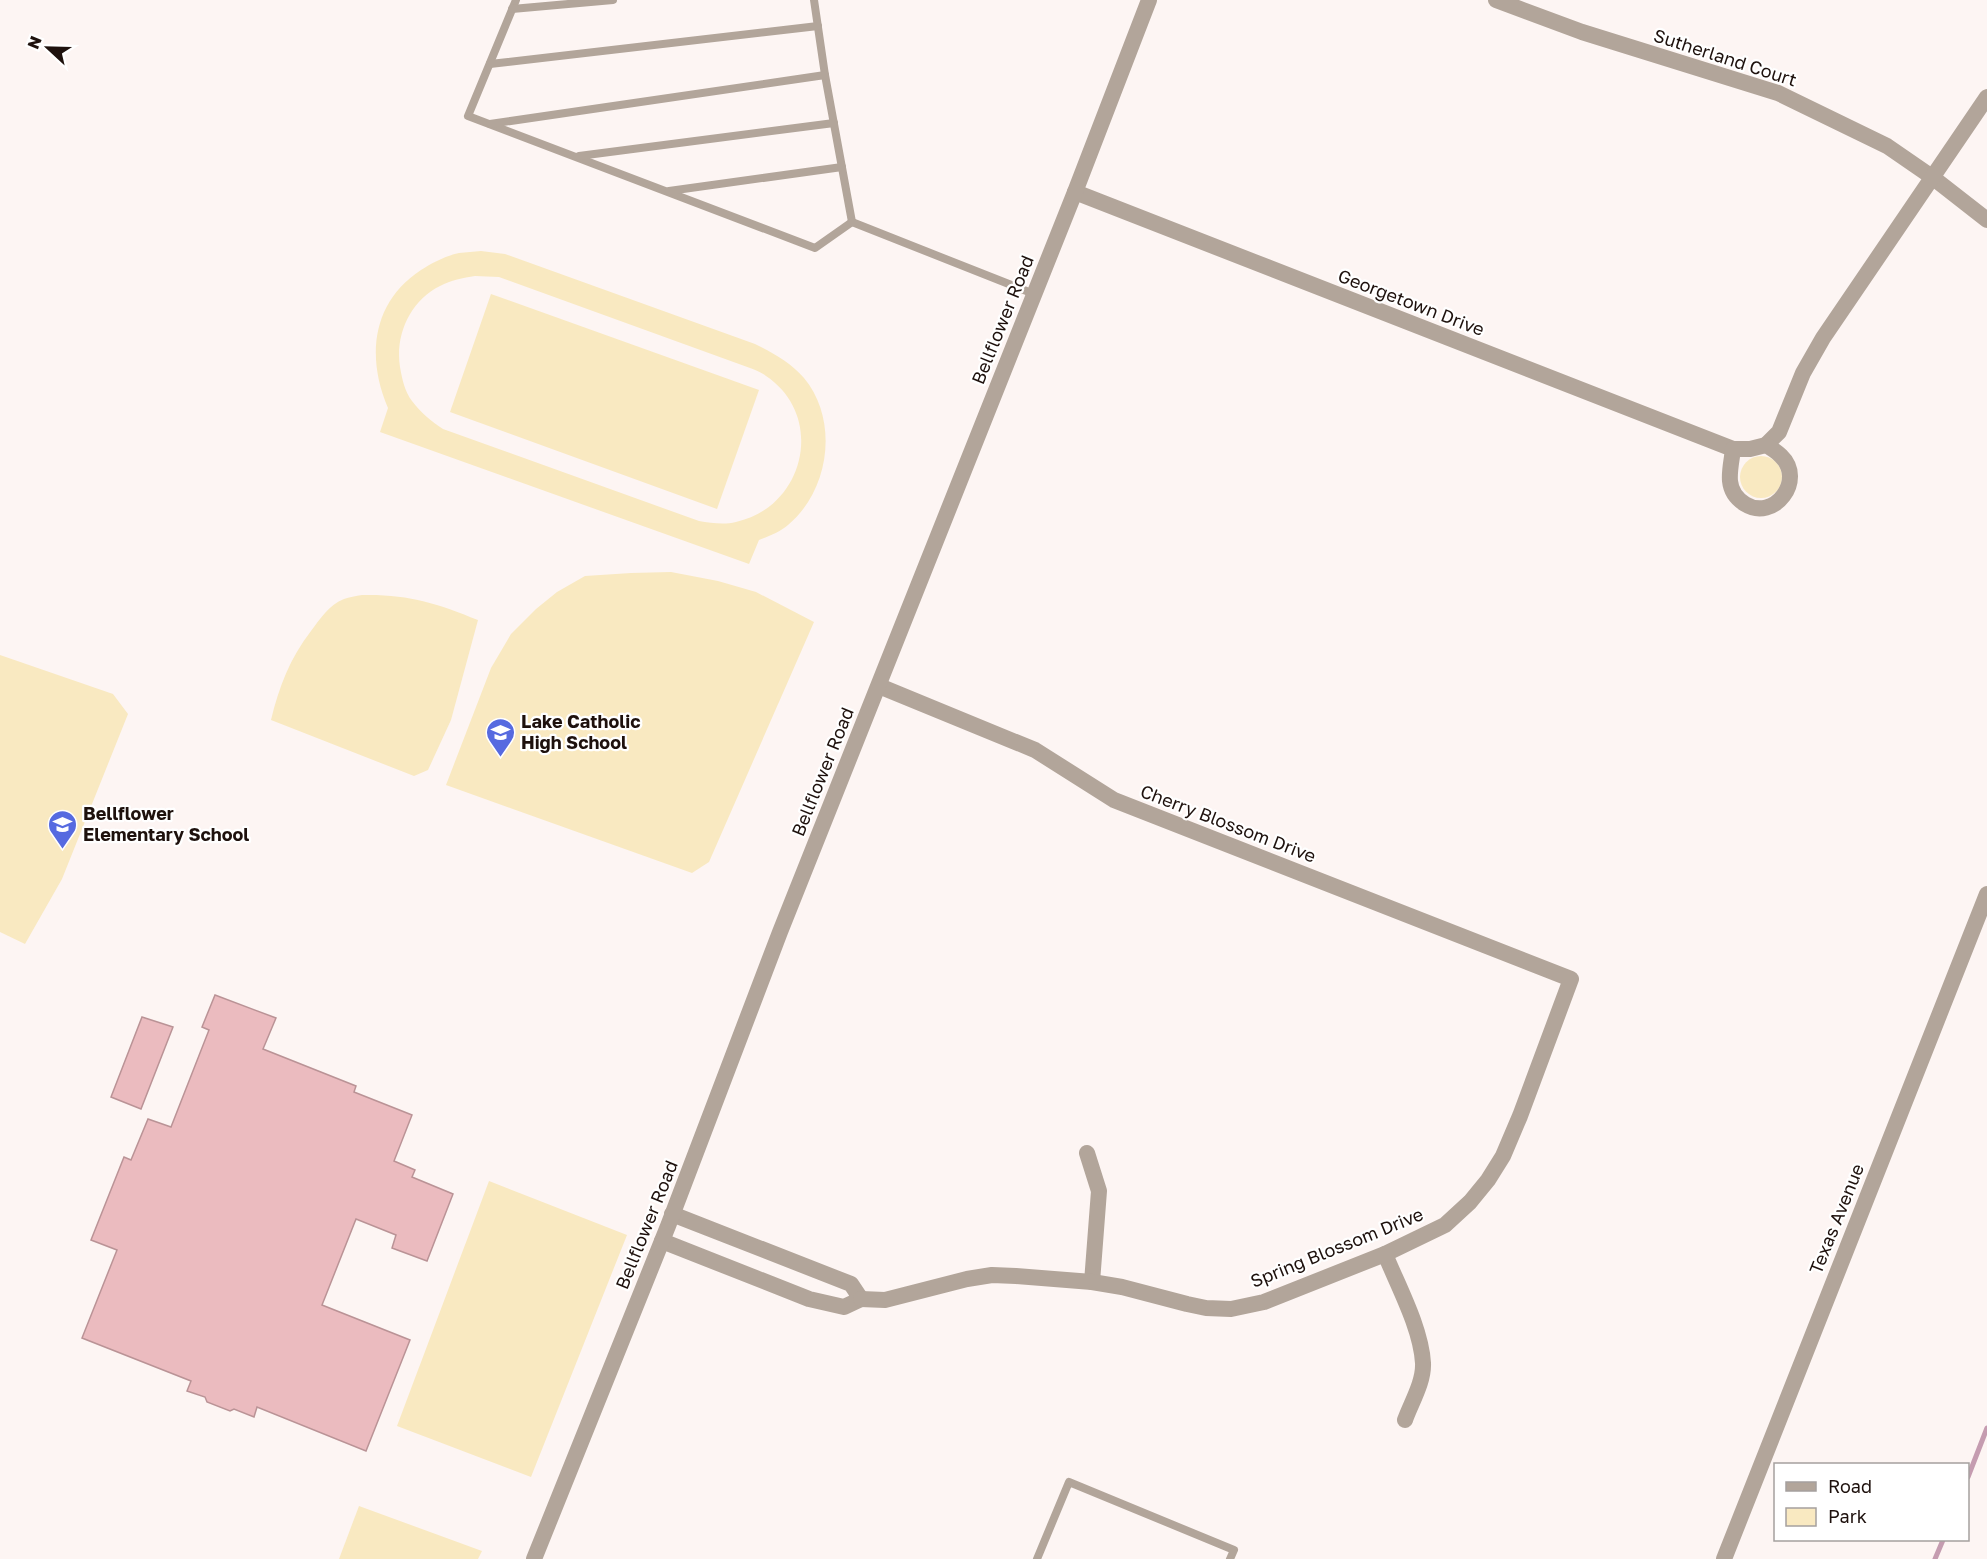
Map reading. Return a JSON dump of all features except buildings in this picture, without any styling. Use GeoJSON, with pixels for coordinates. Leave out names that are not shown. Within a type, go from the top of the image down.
{"type":"FeatureCollection","features":[{"type":"Feature","properties":{"kind":"street","name":"Bellflower Road"},"geometry":{"type":"LineString","coordinates":[[534,1559],[662,1241],[780,932],[1076,192],[1149,0]]}},
{"type":"Feature","properties":{"kind":"street","name":"Sutherland Court"},"geometry":{"type":"LineString","coordinates":[[1496,0],[1582,32],[1778,93],[1887,146],[1932,177],[1987,220]]}},
{"type":"Feature","properties":{"kind":"street"},"geometry":{"type":"LineString","coordinates":[[1733,449],[1730,482],[1733,492],[1740,500],[1748,506],[1769,507],[1786,494],[1790,484],[1787,464],[1781,455],[1766,445],[1779,432],[1803,373],[1823,338],[1987,97]]}},
{"type":"Feature","properties":{"kind":"street","name":"Georgetown Drive"},"geometry":{"type":"LineString","coordinates":[[1076,192],[1733,449],[1750,449],[1766,445]]}},
{"type":"Feature","properties":{"kind":"street","name":"Cherry Blossom Drive"},"geometry":{"type":"LineString","coordinates":[[879,686],[1035,750],[1114,800],[1571,979]]}},
{"type":"Feature","properties":{"kind":"street","name":"Texas Avenue"},"geometry":{"type":"LineString","coordinates":[[1724,1559],[1987,894]]}},
{"type":"Feature","properties":{"kind":"street","name":"Spring Blossom Drive"},"geometry":{"type":"LineString","coordinates":[[662,1241],[809,1299],[844,1307],[861,1299],[885,1300],[992,1275],[1092,1282],[1206,1308],[1231,1309],[1264,1302],[1385,1254],[1445,1225],[1470,1202],[1488,1180],[1503,1156],[1571,979]]}},
{"type":"Feature","properties":{"kind":"street"},"geometry":{"type":"LineString","coordinates":[[1087,1153],[1099,1191],[1092,1282]]}},
{"type":"Feature","properties":{"kind":"street"},"geometry":{"type":"LineString","coordinates":[[672,1214],[851,1284],[861,1299]]}},
{"type":"Feature","properties":{"kind":"street"},"geometry":{"type":"LineString","coordinates":[[1385,1254],[1413,1322],[1423,1364],[1420,1380],[1405,1420]]}},
{"type":"Feature","properties":{"kind":"lane"},"geometry":{"type":"LineString","coordinates":[[516,0],[468,116],[815,248],[852,222]]}},
{"type":"Feature","properties":{"kind":"lane"},"geometry":{"type":"LineString","coordinates":[[512,9],[613,0]]}},
{"type":"Feature","properties":{"kind":"lane"},"geometry":{"type":"LineString","coordinates":[[814,0],[825,75],[852,222]]}},
{"type":"Feature","properties":{"kind":"lane"},"geometry":{"type":"LineString","coordinates":[[490,64],[818,26]]}},
{"type":"Feature","properties":{"kind":"lane"},"geometry":{"type":"LineString","coordinates":[[489,124],[825,75]]}},
{"type":"Feature","properties":{"kind":"lane"},"geometry":{"type":"LineString","coordinates":[[575,156],[834,123]]}},
{"type":"Feature","properties":{"kind":"lane"},"geometry":{"type":"LineString","coordinates":[[665,191],[842,167]]}},
{"type":"Feature","properties":{"kind":"lane"},"geometry":{"type":"LineString","coordinates":[[852,222],[1034,294]]}},
{"type":"Feature","properties":{"kind":"lane"},"geometry":{"type":"LineString","coordinates":[[1037,1559],[1069,1482],[1234,1550],[1230,1559]]}},
{"type":"Feature","properties":{"kind":"green space"},"geometry":{"type":"Polygon","coordinates":[[[481,251],[505,254],[755,344],[775,354],[793,367],[804,378],[815,395],[822,414],[825,434],[825,454],[821,474],[802,510],[785,527],[759,540],[749,564],[380,432],[388,408],[377,369],[376,350],[383,314],[392,298],[421,270],[449,256],[481,251]],[[475,276],[444,284],[420,300],[407,320],[400,343],[402,376],[410,397],[430,420],[443,429],[699,521],[722,524],[736,522],[760,513],[778,498],[792,480],[799,458],[801,436],[796,414],[785,393],[766,376],[750,368],[499,277],[475,276]]]}},
{"type":"Feature","properties":{"kind":"green space"},"geometry":{"type":"Polygon","coordinates":[[[491,294],[759,390],[717,509],[450,412],[491,294]]]}},
{"type":"Feature","properties":{"kind":"green space"},"geometry":{"type":"Polygon","coordinates":[[[1761,456],[1776,462],[1782,477],[1776,492],[1761,498],[1746,492],[1740,477],[1746,462],[1761,456]]]}},
{"type":"Feature","properties":{"kind":"green space"},"geometry":{"type":"Polygon","coordinates":[[[671,572],[718,581],[756,592],[814,622],[709,862],[692,873],[446,785],[491,668],[511,634],[536,609],[557,592],[585,576],[671,572]]]}},
{"type":"Feature","properties":{"kind":"green space"},"geometry":{"type":"Polygon","coordinates":[[[362,595],[394,596],[422,601],[478,620],[451,720],[428,770],[414,776],[271,720],[286,673],[311,631],[334,605],[346,598],[362,595]]]}},
{"type":"Feature","properties":{"kind":"green space"},"geometry":{"type":"Polygon","coordinates":[[[0,655],[113,694],[128,714],[62,879],[25,944],[0,932],[0,655]]]}},
{"type":"Feature","properties":{"kind":"green space"},"geometry":{"type":"Polygon","coordinates":[[[489,1181],[627,1235],[531,1477],[397,1426],[489,1181]]]}},
{"type":"Feature","properties":{"kind":"green space"},"geometry":{"type":"Polygon","coordinates":[[[359,1506],[482,1551],[478,1559],[339,1559],[359,1506]]]}},
{"type":"Feature","properties":{"kind":"waterway"},"geometry":{"type":"LineString","coordinates":[[1969,1474],[1987,1428]]}},
{"type":"Feature","properties":{"kind":"waterway"},"geometry":{"type":"LineString","coordinates":[[1935,1559],[1943,1541]]}},
{"type":"Feature","properties":{"kind":"place","name":"Lake Catholic High School"},"geometry":{"type":"Point","coordinates":[500,758]}},
{"type":"Feature","properties":{"kind":"place","name":"Bellflower Elementary School"},"geometry":{"type":"Point","coordinates":[62,850]}}]}
